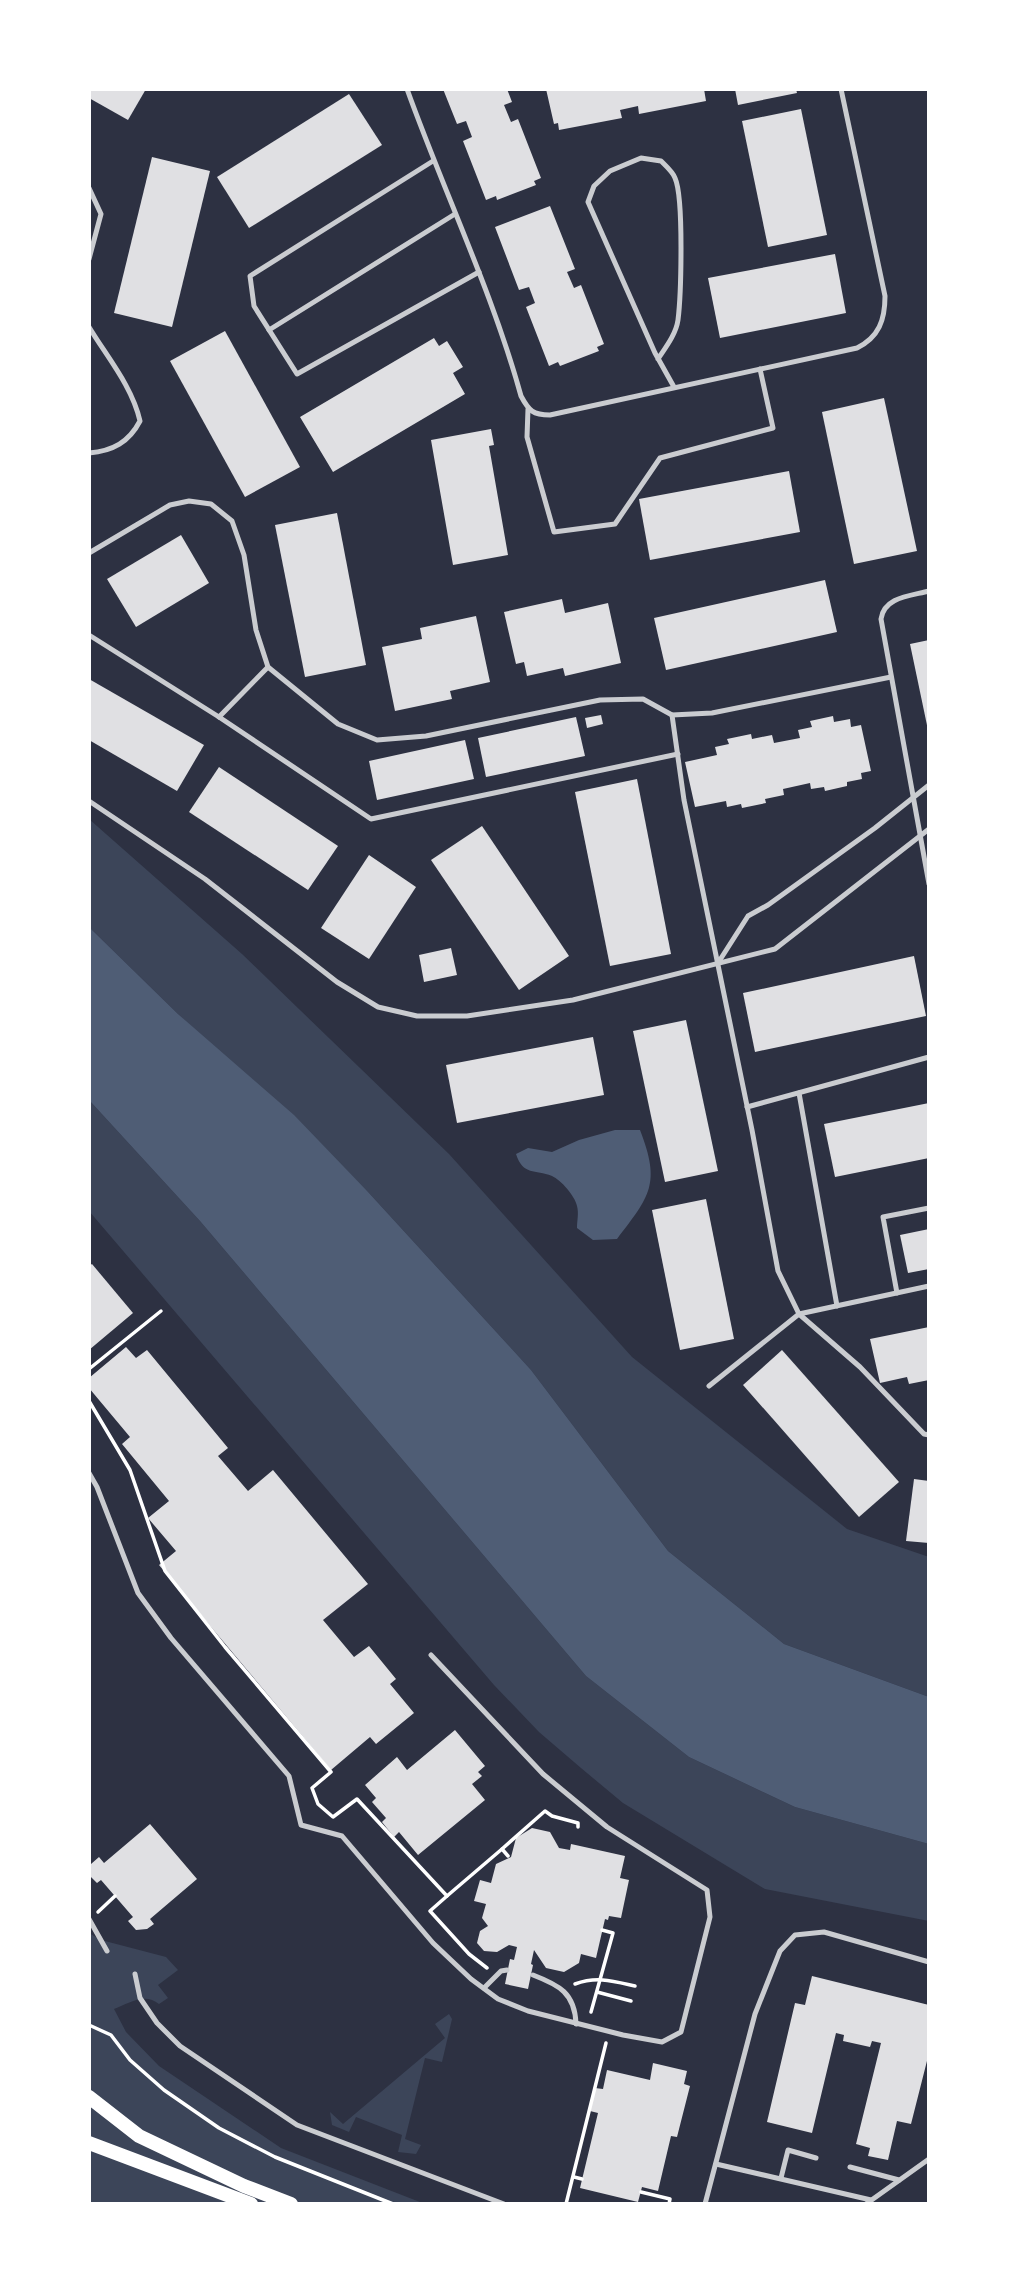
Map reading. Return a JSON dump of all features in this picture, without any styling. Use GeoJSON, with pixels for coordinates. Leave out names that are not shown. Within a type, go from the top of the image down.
{"type":"FeatureCollection","features":[{"type":"Feature","properties":{"kind":"main road"},"geometry":{"type":"LineString","coordinates":[[89,2097],[139,2136],[244,2186],[291,2204]]}},
{"type":"Feature","properties":{"kind":"main road"},"geometry":{"type":"LineString","coordinates":[[89,2143],[251,2204]]}},
{"type":"Feature","properties":{"kind":"lane"},"geometry":{"type":"LineString","coordinates":[[407,89],[479,272],[521,396],[528,410],[535,415],[550,415],[857,348],[869,342],[877,333],[883,319],[885,296],[841,89]]}},
{"type":"Feature","properties":{"kind":"lane"},"geometry":{"type":"LineString","coordinates":[[658,359],[673,336],[678,321],[679,197],[675,177],[662,161],[641,158],[610,171],[594,186],[588,202],[658,359],[674,387]]}},
{"type":"Feature","properties":{"kind":"lane"},"geometry":{"type":"LineString","coordinates":[[433,160],[250,276],[254,306],[297,374],[479,272]]}},
{"type":"Feature","properties":{"kind":"lane"},"geometry":{"type":"LineString","coordinates":[[89,188],[101,214],[89,259]]}},
{"type":"Feature","properties":{"kind":"lane"},"geometry":{"type":"LineString","coordinates":[[269,330],[455,214]]}},
{"type":"Feature","properties":{"kind":"lane"},"geometry":{"type":"LineString","coordinates":[[89,327],[125,384],[137,408],[140,421],[132,435],[120,445],[103,452],[89,453]]}},
{"type":"Feature","properties":{"kind":"lane"},"geometry":{"type":"LineString","coordinates":[[528,410],[527,437],[554,532],[615,524],[660,458],[773,428],[760,369]]}},
{"type":"Feature","properties":{"kind":"lane"},"geometry":{"type":"LineString","coordinates":[[89,553],[170,505],[189,501],[211,504],[232,521],[244,555],[256,630],[268,667],[338,724],[377,740],[426,736],[600,700],[643,699],[672,715],[712,713],[891,677]]}},
{"type":"Feature","properties":{"kind":"lane"},"geometry":{"type":"LineString","coordinates":[[929,591],[887,603],[881,619],[929,884]]}},
{"type":"Feature","properties":{"kind":"lane"},"geometry":{"type":"LineString","coordinates":[[89,635],[219,717],[371,819],[678,754]]}},
{"type":"Feature","properties":{"kind":"lane"},"geometry":{"type":"LineString","coordinates":[[219,717],[268,667]]}},
{"type":"Feature","properties":{"kind":"lane"},"geometry":{"type":"LineString","coordinates":[[672,715],[684,800],[778,1271],[799,1314],[860,1367],[924,1434],[929,1435]]}},
{"type":"Feature","properties":{"kind":"lane"},"geometry":{"type":"LineString","coordinates":[[718,962],[748,916],[768,905],[875,828],[929,785]]}},
{"type":"Feature","properties":{"kind":"lane"},"geometry":{"type":"LineString","coordinates":[[89,800],[205,879],[337,982],[378,1007],[417,1016],[467,1016],[573,1000],[775,949],[929,829]]}},
{"type":"Feature","properties":{"kind":"lane"},"geometry":{"type":"LineString","coordinates":[[747,1107],[929,1057]]}},
{"type":"Feature","properties":{"kind":"lane"},"geometry":{"type":"LineString","coordinates":[[799,1093],[837,1306]]}},
{"type":"Feature","properties":{"kind":"lane"},"geometry":{"type":"LineString","coordinates":[[897,1293],[883,1217],[929,1208]]}},
{"type":"Feature","properties":{"kind":"lane"},"geometry":{"type":"LineString","coordinates":[[709,1387],[799,1314],[929,1286]]}},
{"type":"Feature","properties":{"kind":"lane"},"geometry":{"type":"LineString","coordinates":[[89,1474],[97,1487],[138,1593],[171,1639],[289,1776],[301,1825],[342,1836],[433,1943],[498,1999],[528,2011],[576,2024],[662,2042],[681,2032],[710,1917],[707,1890],[607,1827],[543,1774],[432,1655]]}},
{"type":"Feature","properties":{"kind":"lane"},"geometry":{"type":"LineString","coordinates":[[89,1490],[97,1487]]}},
{"type":"Feature","properties":{"kind":"lane"},"geometry":{"type":"LineString","coordinates":[[90,1920],[107,1951]]}},
{"type":"Feature","properties":{"kind":"lane"},"geometry":{"type":"LineString","coordinates":[[705,2204],[755,2014],[780,1951],[795,1935],[824,1932],[929,1962]]}},
{"type":"Feature","properties":{"kind":"lane"},"geometry":{"type":"LineString","coordinates":[[484,1988],[501,1971],[507,1970]]}},
{"type":"Feature","properties":{"kind":"lane"},"geometry":{"type":"LineString","coordinates":[[135,1974],[140,1998],[157,2023],[180,2046],[297,2124],[504,2204]]}},
{"type":"Feature","properties":{"kind":"lane"},"geometry":{"type":"LineString","coordinates":[[533,1975],[558,1984],[575,2008],[576,2024]]}},
{"type":"Feature","properties":{"kind":"lane"},"geometry":{"type":"LineString","coordinates":[[781,2178],[788,2150],[816,2158]]}},
{"type":"Feature","properties":{"kind":"lane"},"geometry":{"type":"LineString","coordinates":[[716,2164],[781,2178],[868,2202],[929,2159]]}},
{"type":"Feature","properties":{"kind":"lane"},"geometry":{"type":"LineString","coordinates":[[850,2167],[899,2180]]}},
{"type":"Feature","properties":{"kind":"path"},"geometry":{"type":"LineString","coordinates":[[89,1369],[161,1311]]}},
{"type":"Feature","properties":{"kind":"path"},"geometry":{"type":"LineString","coordinates":[[89,1401],[130,1470],[165,1571],[225,1647],[331,1772],[312,1788],[318,1804],[333,1817],[357,1799],[447,1896]]}},
{"type":"Feature","properties":{"kind":"path"},"geometry":{"type":"LineString","coordinates":[[495,1966],[489,1970],[469,1954],[430,1910],[545,1811],[552,1816],[578,1823],[578,1827]]}},
{"type":"Feature","properties":{"kind":"path"},"geometry":{"type":"LineString","coordinates":[[502,1849],[508,1856]]}},
{"type":"Feature","properties":{"kind":"path"},"geometry":{"type":"LineString","coordinates":[[90,1920],[115,1896]]}},
{"type":"Feature","properties":{"kind":"path"},"geometry":{"type":"LineString","coordinates":[[587,2008],[592,2013],[613,1933],[602,1930]]}},
{"type":"Feature","properties":{"kind":"path"},"geometry":{"type":"LineString","coordinates":[[570,1986],[601,1978],[635,1986]]}},
{"type":"Feature","properties":{"kind":"path"},"geometry":{"type":"LineString","coordinates":[[597,1992],[631,2001]]}},
{"type":"Feature","properties":{"kind":"path"},"geometry":{"type":"LineString","coordinates":[[89,2025],[111,2035],[131,2060],[163,2090],[219,2128],[275,2157],[393,2204]]}},
{"type":"Feature","properties":{"kind":"path"},"geometry":{"type":"LineString","coordinates":[[566,2204],[609,2032]]}},
{"type":"Feature","properties":{"kind":"path"},"geometry":{"type":"LineString","coordinates":[[574,2176],[582,2179]]}},
{"type":"Feature","properties":{"kind":"path"},"geometry":{"type":"LineString","coordinates":[[641,2192],[670,2199],[669,2204]]}},
{"type":"Feature","properties":{"kind":"shaded area"},"geometry":{"type":"Polygon","coordinates":[[[89,819],[242,954],[449,1154],[632,1357],[847,1529],[929,1557],[929,1697],[784,1644],[668,1551],[531,1370],[369,1193],[89,927],[89,819]]]}},
{"type":"Feature","properties":{"kind":"shaded area"},"geometry":{"type":"Polygon","coordinates":[[[89,927],[178,1014],[294,1115],[369,1193],[531,1370],[668,1551],[784,1644],[929,1697],[929,1844],[795,1807],[689,1757],[586,1676],[200,1221],[89,1100],[89,927]]]}},
{"type":"Feature","properties":{"kind":"shaded area"},"geometry":{"type":"Polygon","coordinates":[[[89,1100],[200,1221],[586,1676],[689,1757],[795,1807],[929,1844],[929,1921],[765,1889],[623,1803],[539,1732],[494,1685],[89,1211],[89,1100]]]}},
{"type":"Feature","properties":{"kind":"shaded area"},"geometry":{"type":"Polygon","coordinates":[[[615,1130],[640,1130],[650,1164],[649,1189],[617,1239],[593,1240],[577,1228],[577,1206],[567,1189],[552,1176],[526,1169],[516,1154],[528,1148],[552,1152],[579,1140],[615,1130]]]}},
{"type":"Feature","properties":{"kind":"shaded area"},"geometry":{"type":"Polygon","coordinates":[[[89,1933],[101,1940],[166,1957],[178,1970],[158,1985],[168,1998],[159,2004],[143,1999],[114,2009],[126,2032],[159,2066],[281,2148],[425,2204],[89,2204],[89,1933]]]}},
{"type":"Feature","properties":{"kind":"shaded area"},"geometry":{"type":"Polygon","coordinates":[[[449,2014],[452,2019],[442,2062],[425,2058],[405,2139],[421,2145],[416,2154],[398,2152],[402,2135],[356,2117],[349,2132],[332,2125],[330,2112],[343,2124],[445,2038],[435,2024],[449,2014]]]}},
{"type":"Feature","properties":{"kind":"building"},"geometry":{"type":"Polygon","coordinates":[[[89,89],[146,89],[128,120],[89,98],[89,89]]]}},
{"type":"Feature","properties":{"kind":"building"},"geometry":{"type":"Polygon","coordinates":[[[443,89],[507,89],[512,102],[504,105],[511,122],[518,119],[541,178],[534,181],[536,185],[497,200],[496,196],[486,200],[463,141],[472,137],[466,121],[457,124],[443,89]]]}},
{"type":"Feature","properties":{"kind":"building"},"geometry":{"type":"Polygon","coordinates":[[[546,89],[704,89],[706,101],[639,114],[638,106],[620,110],[622,118],[559,130],[558,123],[554,124],[546,89]]]}},
{"type":"Feature","properties":{"kind":"building"},"geometry":{"type":"Polygon","coordinates":[[[735,89],[796,89],[797,93],[738,105],[735,89]]]}},
{"type":"Feature","properties":{"kind":"building"},"geometry":{"type":"Polygon","coordinates":[[[349,94],[382,145],[249,228],[217,177],[349,94]]]}},
{"type":"Feature","properties":{"kind":"building"},"geometry":{"type":"Polygon","coordinates":[[[801,109],[827,235],[768,247],[742,121],[801,109]]]}},
{"type":"Feature","properties":{"kind":"building"},"geometry":{"type":"Polygon","coordinates":[[[152,157],[210,171],[172,327],[114,313],[152,157]]]}},
{"type":"Feature","properties":{"kind":"building"},"geometry":{"type":"Polygon","coordinates":[[[550,206],[575,269],[567,272],[574,288],[581,285],[604,344],[597,347],[599,351],[560,366],[558,362],[549,366],[526,307],[535,303],[529,287],[519,290],[495,227],[550,206]]]}},
{"type":"Feature","properties":{"kind":"building"},"geometry":{"type":"Polygon","coordinates":[[[835,254],[846,313],[720,338],[708,278],[835,254]]]}},
{"type":"Feature","properties":{"kind":"building"},"geometry":{"type":"Polygon","coordinates":[[[225,331],[300,467],[245,497],[170,361],[225,331]]]}},
{"type":"Feature","properties":{"kind":"building"},"geometry":{"type":"Polygon","coordinates":[[[434,338],[439,346],[447,341],[463,367],[453,373],[465,394],[333,472],[300,417],[434,338]]]}},
{"type":"Feature","properties":{"kind":"building"},"geometry":{"type":"Polygon","coordinates":[[[884,398],[917,551],[854,564],[822,412],[884,398]]]}},
{"type":"Feature","properties":{"kind":"building"},"geometry":{"type":"Polygon","coordinates":[[[491,429],[494,445],[489,446],[508,555],[453,565],[431,440],[491,429]]]}},
{"type":"Feature","properties":{"kind":"building"},"geometry":{"type":"Polygon","coordinates":[[[789,471],[800,532],[650,560],[639,499],[789,471]]]}},
{"type":"Feature","properties":{"kind":"building"},"geometry":{"type":"Polygon","coordinates":[[[337,513],[366,665],[305,677],[275,525],[337,513]]]}},
{"type":"Feature","properties":{"kind":"building"},"geometry":{"type":"Polygon","coordinates":[[[181,535],[209,583],[136,627],[107,579],[181,535]]]}},
{"type":"Feature","properties":{"kind":"building"},"geometry":{"type":"Polygon","coordinates":[[[825,580],[837,632],[666,670],[654,618],[825,580]]]}},
{"type":"Feature","properties":{"kind":"building"},"geometry":{"type":"Polygon","coordinates":[[[562,599],[565,613],[608,603],[621,663],[565,676],[563,668],[527,676],[524,662],[516,664],[504,612],[562,599]]]}},
{"type":"Feature","properties":{"kind":"building"},"geometry":{"type":"Polygon","coordinates":[[[476,616],[490,682],[450,691],[452,699],[395,711],[382,647],[422,639],[420,628],[476,616]]]}},
{"type":"Feature","properties":{"kind":"building"},"geometry":{"type":"Polygon","coordinates":[[[929,640],[929,730],[928,730],[910,644],[929,640]]]}},
{"type":"Feature","properties":{"kind":"building"},"geometry":{"type":"Polygon","coordinates":[[[89,679],[204,745],[177,791],[89,740],[89,679]]]}},
{"type":"Feature","properties":{"kind":"building"},"geometry":{"type":"Polygon","coordinates":[[[601,715],[603,724],[587,728],[585,718],[601,715]]]}},
{"type":"Feature","properties":{"kind":"building"},"geometry":{"type":"Polygon","coordinates":[[[833,716],[834,722],[850,719],[851,727],[861,725],[871,771],[861,773],[862,779],[825,791],[824,787],[811,789],[810,783],[783,789],[784,795],[765,799],[766,803],[742,808],[741,804],[727,807],[726,801],[695,807],[685,762],[717,755],[715,747],[729,744],[727,739],[751,734],[752,739],[772,735],[774,743],[800,738],[798,730],[812,727],[810,721],[833,716]]]}},
{"type":"Feature","properties":{"kind":"building"},"geometry":{"type":"Polygon","coordinates":[[[576,717],[585,756],[486,777],[478,738],[576,717]]]}},
{"type":"Feature","properties":{"kind":"building"},"geometry":{"type":"Polygon","coordinates":[[[465,740],[474,779],[377,800],[369,761],[465,740]]]}},
{"type":"Feature","properties":{"kind":"building"},"geometry":{"type":"Polygon","coordinates":[[[219,767],[338,846],[308,890],[189,812],[219,767]]]}},
{"type":"Feature","properties":{"kind":"building"},"geometry":{"type":"Polygon","coordinates":[[[637,779],[671,954],[610,966],[575,792],[637,779]]]}},
{"type":"Feature","properties":{"kind":"building"},"geometry":{"type":"Polygon","coordinates":[[[482,826],[569,956],[519,990],[431,860],[482,826]]]}},
{"type":"Feature","properties":{"kind":"building"},"geometry":{"type":"Polygon","coordinates":[[[369,855],[416,887],[369,959],[321,928],[369,855]]]}},
{"type":"Feature","properties":{"kind":"building"},"geometry":{"type":"Polygon","coordinates":[[[451,948],[457,975],[424,982],[419,955],[451,948]]]}},
{"type":"Feature","properties":{"kind":"building"},"geometry":{"type":"Polygon","coordinates":[[[914,956],[926,1016],[755,1052],[743,993],[914,956]]]}},
{"type":"Feature","properties":{"kind":"building"},"geometry":{"type":"Polygon","coordinates":[[[686,1020],[718,1171],[665,1182],[633,1031],[686,1020]]]}},
{"type":"Feature","properties":{"kind":"building"},"geometry":{"type":"Polygon","coordinates":[[[593,1037],[604,1095],[457,1123],[446,1065],[593,1037]]]}},
{"type":"Feature","properties":{"kind":"building"},"geometry":{"type":"Polygon","coordinates":[[[929,1103],[929,1158],[835,1177],[824,1124],[929,1103]]]}},
{"type":"Feature","properties":{"kind":"building"},"geometry":{"type":"Polygon","coordinates":[[[706,1199],[734,1339],[680,1350],[652,1210],[706,1199]]]}},
{"type":"Feature","properties":{"kind":"building"},"geometry":{"type":"Polygon","coordinates":[[[929,1229],[929,1269],[908,1273],[900,1235],[929,1229]]]}},
{"type":"Feature","properties":{"kind":"building"},"geometry":{"type":"Polygon","coordinates":[[[92,1264],[133,1313],[89,1350],[89,1266],[92,1264]]]}},
{"type":"Feature","properties":{"kind":"building"},"geometry":{"type":"Polygon","coordinates":[[[929,1327],[929,1380],[909,1384],[907,1377],[880,1383],[870,1339],[929,1327]]]}},
{"type":"Feature","properties":{"kind":"building"},"geometry":{"type":"Polygon","coordinates":[[[126,1347],[136,1358],[147,1350],[228,1448],[218,1456],[248,1491],[273,1470],[368,1584],[323,1620],[354,1657],[369,1646],[396,1679],[390,1684],[414,1713],[376,1744],[370,1737],[331,1770],[159,1565],[176,1551],[148,1518],[169,1501],[122,1444],[130,1437],[89,1388],[89,1378],[126,1347]]]}},
{"type":"Feature","properties":{"kind":"building"},"geometry":{"type":"Polygon","coordinates":[[[782,1350],[899,1482],[859,1517],[743,1385],[782,1350]]]}},
{"type":"Feature","properties":{"kind":"building"},"geometry":{"type":"Polygon","coordinates":[[[914,1479],[929,1481],[929,1543],[906,1541],[914,1479]]]}},
{"type":"Feature","properties":{"kind":"building"},"geometry":{"type":"Polygon","coordinates":[[[455,1730],[485,1766],[478,1772],[482,1776],[472,1784],[485,1800],[418,1855],[399,1832],[394,1837],[382,1822],[386,1818],[372,1802],[376,1798],[365,1785],[397,1757],[407,1770],[455,1730]]]}},
{"type":"Feature","properties":{"kind":"building"},"geometry":{"type":"Polygon","coordinates":[[[150,1824],[197,1879],[150,1919],[154,1924],[147,1929],[136,1930],[128,1921],[133,1917],[101,1880],[97,1883],[90,1876],[91,1864],[99,1857],[104,1863],[150,1824]]]}},
{"type":"Feature","properties":{"kind":"building"},"geometry":{"type":"Polygon","coordinates":[[[532,1828],[550,1832],[559,1848],[570,1850],[571,1844],[625,1856],[620,1878],[629,1880],[621,1918],[609,1916],[608,1920],[605,1919],[596,1958],[581,1954],[579,1963],[564,1972],[546,1968],[534,1950],[528,1989],[505,1984],[510,1959],[514,1960],[517,1947],[509,1945],[497,1952],[484,1951],[477,1943],[480,1931],[488,1926],[482,1918],[486,1904],[474,1901],[480,1880],[491,1883],[496,1864],[511,1857],[516,1838],[532,1828]]]}},
{"type":"Feature","properties":{"kind":"building"},"geometry":{"type":"Polygon","coordinates":[[[812,1976],[929,2005],[929,2053],[911,2124],[897,2121],[888,2160],[868,2156],[870,2148],[856,2144],[881,2043],[872,2041],[870,2047],[843,2041],[844,2035],[836,2033],[812,2133],[767,2122],[795,2003],[805,2005],[812,1976]]]}},
{"type":"Feature","properties":{"kind":"building"},"geometry":{"type":"Polygon","coordinates":[[[653,2063],[687,2071],[684,2084],[690,2086],[677,2137],[671,2136],[658,2191],[642,2187],[638,2202],[580,2188],[598,2113],[590,2111],[595,2088],[603,2089],[607,2070],[650,2080],[653,2063]]]}}]}
